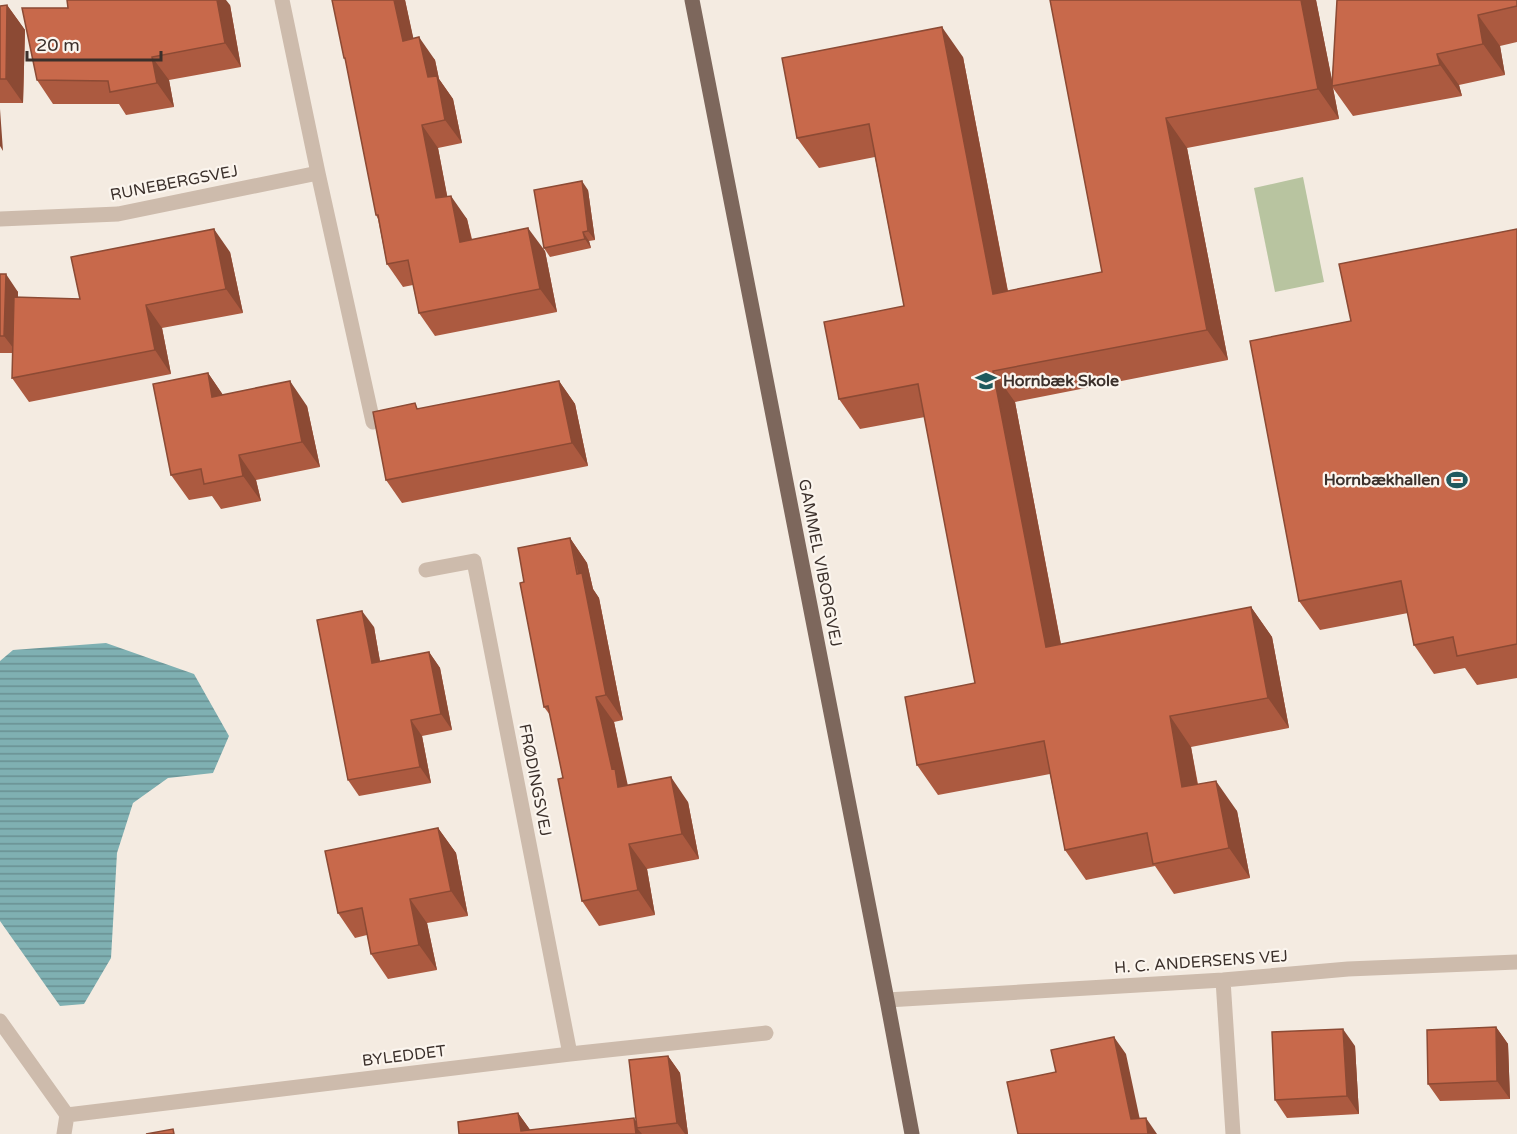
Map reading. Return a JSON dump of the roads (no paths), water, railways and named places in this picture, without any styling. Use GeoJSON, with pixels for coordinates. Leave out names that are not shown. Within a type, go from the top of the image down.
{"type":"FeatureCollection","features":[{"type":"Feature","properties":{"kind":"main road","name":"GAMMEL VIBORGVEJ"},"geometry":{"type":"LineString","coordinates":[[692,0],[912,1134]]}},
{"type":"Feature","properties":{"kind":"street"},"geometry":{"type":"LineString","coordinates":[[282,0],[373,422]]}},
{"type":"Feature","properties":{"kind":"street","name":"RUNEBERGSVEJ"},"geometry":{"type":"LineString","coordinates":[[0,219],[118,214],[318,173]]}},
{"type":"Feature","properties":{"kind":"street","name":"FRØDINGSVEJ"},"geometry":{"type":"LineString","coordinates":[[426,570],[474,561],[570,1054]]}},
{"type":"Feature","properties":{"kind":"street","name":"H. C. ANDERSENS VEJ"},"geometry":{"type":"LineString","coordinates":[[887,1000],[1223,980],[1348,969],[1517,962]]}},
{"type":"Feature","properties":{"kind":"street"},"geometry":{"type":"LineString","coordinates":[[1223,980],[1233,1134]]}},
{"type":"Feature","properties":{"kind":"street"},"geometry":{"type":"LineString","coordinates":[[0,1021],[67,1114],[64,1134]]}},
{"type":"Feature","properties":{"kind":"street","name":"BYLEDDET"},"geometry":{"type":"LineString","coordinates":[[67,1114],[766,1033]]}},
{"type":"Feature","properties":{"kind":"water"},"geometry":{"type":"Polygon","coordinates":[[[106,643],[194,674],[229,736],[213,773],[168,778],[133,803],[117,853],[111,958],[84,1004],[60,1006],[0,921],[0,661],[13,650],[106,643]]]}},
{"type":"Feature","properties":{"kind":"place","name":"Hornbæk Skole"},"geometry":{"type":"Point","coordinates":[986,381]}},
{"type":"Feature","properties":{"kind":"place","name":"Hornbækhallen"},"geometry":{"type":"Point","coordinates":[1457,480]}}]}
